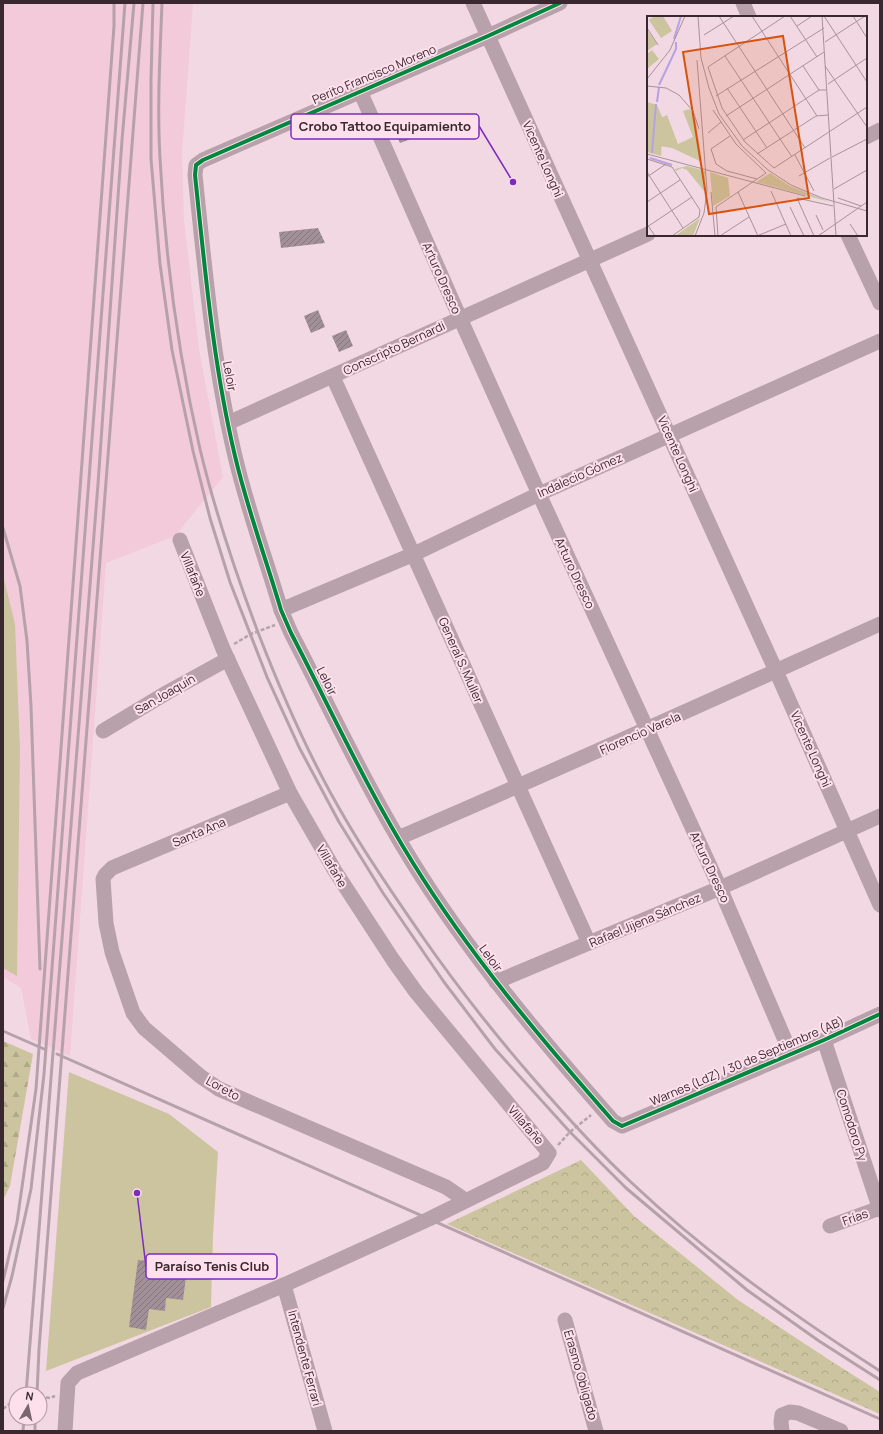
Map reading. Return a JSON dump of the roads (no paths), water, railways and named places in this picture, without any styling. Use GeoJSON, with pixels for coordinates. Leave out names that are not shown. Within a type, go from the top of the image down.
{"type":"FeatureCollection","features":[{"type":"Feature","properties":{"kind":"street","name":"Vicente Longhi"},"geometry":{"type":"LineString","coordinates":[[473,3],[589,261],[670,435],[880,905]]}},
{"type":"Feature","properties":{"kind":"street","name":"Perito Francisco Moreno"},"geometry":{"type":"LineString","coordinates":[[196,165],[203,160],[488,36],[560,3]]}},
{"type":"Feature","properties":{"kind":"street"},"geometry":{"type":"LineString","coordinates":[[743,3],[749,16]]}},
{"type":"Feature","properties":{"kind":"street","name":"Arturo Dresco"},"geometry":{"type":"LineString","coordinates":[[360,91],[539,494],[720,888],[792,1054]]}},
{"type":"Feature","properties":{"kind":"street"},"geometry":{"type":"LineString","coordinates":[[867,136],[880,130]]}},
{"type":"Feature","properties":{"kind":"street","name":"Leloir"},"geometry":{"type":"LineString","coordinates":[[196,165],[195,175],[210,317],[228,423],[235,457],[281,610],[380,807],[432,891],[496,982],[601,1108],[613,1121],[622,1126]]}},
{"type":"Feature","properties":{"kind":"street","name":"Conscripto Bernardi"},"geometry":{"type":"LineString","coordinates":[[228,423],[647,234]]}},
{"type":"Feature","properties":{"kind":"street"},"geometry":{"type":"LineString","coordinates":[[848,236],[880,303]]}},
{"type":"Feature","properties":{"kind":"street","name":"Indalecio Gómez"},"geometry":{"type":"LineString","coordinates":[[281,610],[414,554],[539,494],[880,341]]}},
{"type":"Feature","properties":{"kind":"street","name":"General S. Muller"},"geometry":{"type":"LineString","coordinates":[[333,376],[589,944]]}},
{"type":"Feature","properties":{"kind":"street","name":"Villafañe"},"geometry":{"type":"LineString","coordinates":[[180,540],[226,654],[290,793],[334,871],[397,966],[421,998],[549,1153],[543,1163],[465,1200]]}},
{"type":"Feature","properties":{"kind":"street","name":"Florencio Varela"},"geometry":{"type":"LineString","coordinates":[[398,838],[519,787],[880,624]]}},
{"type":"Feature","properties":{"kind":"street","name":"San Joaquín"},"geometry":{"type":"LineString","coordinates":[[103,731],[168,692],[226,654]]}},
{"type":"Feature","properties":{"kind":"street","name":"Santa Ana"},"geometry":{"type":"LineString","coordinates":[[109,871],[290,793]]}},
{"type":"Feature","properties":{"kind":"street","name":"Rafael Jijena Sánchez"},"geometry":{"type":"LineString","coordinates":[[496,982],[720,888],[880,816]]}},
{"type":"Feature","properties":{"kind":"street","name":"Loreto"},"geometry":{"type":"LineString","coordinates":[[109,871],[103,879],[108,938],[133,1013],[144,1028],[200,1076],[219,1089],[446,1187],[465,1200]]}},
{"type":"Feature","properties":{"kind":"street","name":"Warnes (LdZ) / 30 de Septiembre (AB)"},"geometry":{"type":"LineString","coordinates":[[622,1126],[792,1054],[880,1014]]}},
{"type":"Feature","properties":{"kind":"street","name":"Comodoro Py"},"geometry":{"type":"LineString","coordinates":[[824,1040],[880,1209]]}},
{"type":"Feature","properties":{"kind":"street"},"geometry":{"type":"LineString","coordinates":[[65,1431],[68,1383],[77,1373],[284,1285],[422,1222],[465,1200]]}},
{"type":"Feature","properties":{"kind":"street","name":"Frías"},"geometry":{"type":"LineString","coordinates":[[830,1226],[880,1209]]}},
{"type":"Feature","properties":{"kind":"street","name":"Intendente Ferrari"},"geometry":{"type":"LineString","coordinates":[[284,1285],[325,1431]]}},
{"type":"Feature","properties":{"kind":"street","name":"Erasmo Obligado"},"geometry":{"type":"LineString","coordinates":[[565,1320],[596,1431]]}},
{"type":"Feature","properties":{"kind":"street"},"geometry":{"type":"LineString","coordinates":[[782,1431],[782,1415],[790,1412],[798,1413],[841,1431]]}},
{"type":"Feature","properties":{"kind":"railway"},"geometry":{"type":"LineString","coordinates":[[3,1281],[17,1222],[36,1089],[114,26],[114,3]]}},
{"type":"Feature","properties":{"kind":"railway"},"geometry":{"type":"LineString","coordinates":[[3,1308],[12,1276],[31,1189],[44,1074],[125,3]]}},
{"type":"Feature","properties":{"kind":"railway"},"geometry":{"type":"LineString","coordinates":[[27,1386],[98,484],[122,140],[134,3]]}},
{"type":"Feature","properties":{"kind":"railway"},"geometry":{"type":"LineString","coordinates":[[37,1386],[143,3]]}},
{"type":"Feature","properties":{"kind":"railway"},"geometry":{"type":"LineString","coordinates":[[153,3],[151,159],[160,264],[172,350],[193,451],[210,518],[230,582],[267,677],[300,749],[339,822],[383,893],[444,982],[495,1049],[570,1132],[626,1188],[747,1290],[819,1341],[880,1380]]}},
{"type":"Feature","properties":{"kind":"railway"},"geometry":{"type":"LineString","coordinates":[[162,3],[159,81],[162,194],[169,268],[179,341],[192,413],[212,496],[242,589],[278,682],[321,776],[373,864],[448,972],[503,1043],[581,1132],[607,1159],[662,1210],[721,1260],[783,1306],[880,1371]]}},
{"type":"Feature","properties":{"kind":"railway"},"geometry":{"type":"LineString","coordinates":[[3,528],[20,586],[27,641],[31,706],[40,969]]}},
{"type":"Feature","properties":{"kind":"railway"},"geometry":{"type":"LineString","coordinates":[[3,1031],[44,1049]]}},
{"type":"Feature","properties":{"kind":"railway"},"geometry":{"type":"LineString","coordinates":[[57,1054],[880,1419]]}},
{"type":"Feature","properties":{"kind":"railway"},"geometry":{"type":"LineString","coordinates":[[23,1426],[23,1431]]}},
{"type":"Feature","properties":{"kind":"railway"},"geometry":{"type":"LineString","coordinates":[[35,1426],[35,1431]]}},
{"type":"Feature","properties":{"kind":"place","name":"Crobo Tattoo Equipamiento"},"geometry":{"type":"Point","coordinates":[513,182]}},
{"type":"Feature","properties":{"kind":"place","name":"Paraíso Tenis Club"},"geometry":{"type":"Point","coordinates":[137,1193]}}]}
